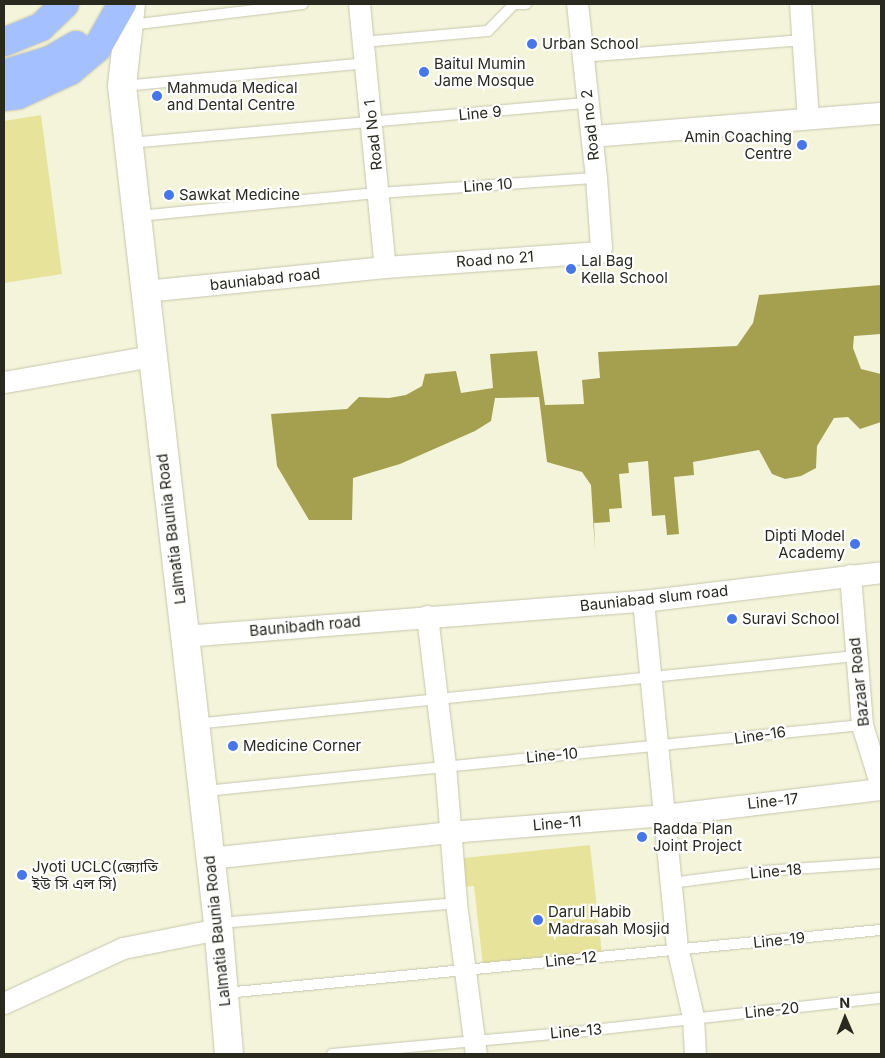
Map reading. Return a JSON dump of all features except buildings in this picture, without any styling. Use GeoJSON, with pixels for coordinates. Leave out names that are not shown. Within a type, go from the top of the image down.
{"type":"FeatureCollection","features":[{"type":"Feature","properties":{"kind":"main road"},"geometry":{"type":"LineString","coordinates":[[4,42],[41,27],[65,4]]}},
{"type":"Feature","properties":{"kind":"main road"},"geometry":{"type":"LineString","coordinates":[[4,74],[30,68],[68,51],[88,33],[106,4]]}},
{"type":"Feature","properties":{"kind":"main road"},"geometry":{"type":"LineString","coordinates":[[4,97],[18,95],[70,72],[97,48],[128,11]]}},
{"type":"Feature","properties":{"kind":"street","name":"Road No 1"},"geometry":{"type":"LineString","coordinates":[[359,4],[370,41],[365,63],[385,267]]}},
{"type":"Feature","properties":{"kind":"street","name":"Road no 2"},"geometry":{"type":"LineString","coordinates":[[577,4],[592,136],[601,247]]}},
{"type":"Feature","properties":{"kind":"street"},"geometry":{"type":"LineString","coordinates":[[800,4],[808,117]]}},
{"type":"Feature","properties":{"kind":"street","name":"Lalmatia Baunia Road"},"geometry":{"type":"LineString","coordinates":[[128,11],[122,86],[127,143],[137,216],[151,356],[218,926],[229,1054]]}},
{"type":"Feature","properties":{"kind":"street"},"geometry":{"type":"LineString","coordinates":[[592,136],[808,117],[881,113]]}},
{"type":"Feature","properties":{"kind":"street","name":"Road no 21"},"geometry":{"type":"LineString","coordinates":[[385,267],[599,252],[601,247]]}},
{"type":"Feature","properties":{"kind":"street","name":"bauniabad road"},"geometry":{"type":"LineString","coordinates":[[145,291],[385,267]]}},
{"type":"Feature","properties":{"kind":"street"},"geometry":{"type":"LineString","coordinates":[[4,382],[151,356]]}},
{"type":"Feature","properties":{"kind":"street","name":"Bauniabad slum road"},"geometry":{"type":"LineString","coordinates":[[426,616],[643,601],[881,572]]}},
{"type":"Feature","properties":{"kind":"street","name":"Bazaar Road"},"geometry":{"type":"LineString","coordinates":[[850,575],[862,725],[881,786]]}},
{"type":"Feature","properties":{"kind":"street"},"geometry":{"type":"LineString","coordinates":[[643,601],[685,1018],[695,1054]]}},
{"type":"Feature","properties":{"kind":"street"},"geometry":{"type":"LineString","coordinates":[[426,616],[445,766],[456,903],[475,1047]]}},
{"type":"Feature","properties":{"kind":"street","name":"Baunibadh road"},"geometry":{"type":"LineString","coordinates":[[184,636],[426,616]]}},
{"type":"Feature","properties":{"kind":"street","name":"Line-17"},"geometry":{"type":"LineString","coordinates":[[665,815],[881,790]]}},
{"type":"Feature","properties":{"kind":"street","name":"Line-11"},"geometry":{"type":"LineString","coordinates":[[210,858],[449,832],[665,815]]}},
{"type":"Feature","properties":{"kind":"street"},"geometry":{"type":"LineString","coordinates":[[4,1003],[123,948],[218,926]]}},
{"type":"Feature","properties":{"kind":"lane"},"geometry":{"type":"LineString","coordinates":[[128,11],[303,4]]}},
{"type":"Feature","properties":{"kind":"lane"},"geometry":{"type":"LineString","coordinates":[[370,41],[488,31],[514,4],[526,4]]}},
{"type":"Feature","properties":{"kind":"lane"},"geometry":{"type":"LineString","coordinates":[[583,57],[802,40]]}},
{"type":"Feature","properties":{"kind":"lane"},"geometry":{"type":"LineString","coordinates":[[122,86],[365,63]]}},
{"type":"Feature","properties":{"kind":"lane","name":"Line 9"},"geometry":{"type":"LineString","coordinates":[[127,143],[588,103]]}},
{"type":"Feature","properties":{"kind":"lane","name":"Line 10"},"geometry":{"type":"LineString","coordinates":[[137,216],[379,193],[596,178]]}},
{"type":"Feature","properties":{"kind":"lane"},"geometry":{"type":"LineString","coordinates":[[194,724],[856,656]]}},
{"type":"Feature","properties":{"kind":"lane","name":"Line-16"},"geometry":{"type":"LineString","coordinates":[[658,746],[862,725]]}},
{"type":"Feature","properties":{"kind":"lane","name":"Line-10"},"geometry":{"type":"LineString","coordinates":[[202,791],[658,746]]}},
{"type":"Feature","properties":{"kind":"lane","name":"Line-18"},"geometry":{"type":"LineString","coordinates":[[671,883],[764,871],[881,863]]}},
{"type":"Feature","properties":{"kind":"lane"},"geometry":{"type":"LineString","coordinates":[[218,926],[456,903]]}},
{"type":"Feature","properties":{"kind":"lane","name":"Line-19"},"geometry":{"type":"LineString","coordinates":[[677,947],[881,930]]}},
{"type":"Feature","properties":{"kind":"lane","name":"Line-12"},"geometry":{"type":"LineString","coordinates":[[224,993],[677,947]]}},
{"type":"Feature","properties":{"kind":"lane","name":"Line-20"},"geometry":{"type":"LineString","coordinates":[[685,1018],[881,998]]}},
{"type":"Feature","properties":{"kind":"lane","name":"Line-13"},"geometry":{"type":"LineString","coordinates":[[332,1054],[475,1047],[685,1018]]}},
{"type":"Feature","properties":{"kind":"shaded area"},"geometry":{"type":"Polygon","coordinates":[[[41,115],[62,274],[4,283],[4,121],[41,115]]]}},
{"type":"Feature","properties":{"kind":"shaded area"},"geometry":{"type":"Polygon","coordinates":[[[881,285],[881,334],[854,336],[853,348],[861,369],[881,374],[881,422],[860,429],[848,417],[834,418],[817,446],[816,468],[801,476],[785,479],[772,474],[759,450],[693,462],[694,475],[674,477],[679,534],[667,535],[665,515],[652,516],[648,461],[628,463],[629,473],[619,474],[622,508],[609,509],[610,522],[594,523],[595,550],[591,485],[582,472],[547,462],[539,397],[495,398],[491,421],[475,431],[400,464],[353,478],[352,520],[309,520],[277,466],[271,414],[347,409],[359,397],[389,398],[406,395],[422,386],[425,374],[456,371],[461,393],[493,388],[490,354],[537,351],[545,405],[584,404],[582,380],[600,378],[598,352],[737,346],[753,323],[759,295],[881,285]]]}},
{"type":"Feature","properties":{"kind":"shaded area","name":"Darul Habib Madrasah Mosjid"},"geometry":{"type":"Polygon","coordinates":[[[590,845],[602,954],[483,966],[474,886],[457,887],[454,859],[590,845]]]}},
{"type":"Feature","properties":{"kind":"place","name":"Urban School"},"geometry":{"type":"Point","coordinates":[532,44]}},
{"type":"Feature","properties":{"kind":"place","name":"Baitul Mumin Jame Mosque"},"geometry":{"type":"Point","coordinates":[424,72]}},
{"type":"Feature","properties":{"kind":"place","name":"Mahmuda Medical and Dental Centre"},"geometry":{"type":"Point","coordinates":[157,96]}},
{"type":"Feature","properties":{"kind":"place","name":"Amin Coaching Centre"},"geometry":{"type":"Point","coordinates":[802,145]}},
{"type":"Feature","properties":{"kind":"place","name":"Sawkat Medicine"},"geometry":{"type":"Point","coordinates":[169,195]}},
{"type":"Feature","properties":{"kind":"place","name":"Lal Bag Kella School"},"geometry":{"type":"Point","coordinates":[571,269]}},
{"type":"Feature","properties":{"kind":"place","name":"Dipti Model Academy"},"geometry":{"type":"Point","coordinates":[855,544]}},
{"type":"Feature","properties":{"kind":"place","name":"Suravi School"},"geometry":{"type":"Point","coordinates":[732,619]}},
{"type":"Feature","properties":{"kind":"place","name":"Medicine Corner"},"geometry":{"type":"Point","coordinates":[233,746]}},
{"type":"Feature","properties":{"kind":"place","name":"Radda Plan Joint Project"},"geometry":{"type":"Point","coordinates":[642,837]}},
{"type":"Feature","properties":{"kind":"place","name":"Jyoti UCLC(জ্যোতি ইউ সি এল সি)"},"geometry":{"type":"Point","coordinates":[22,875]}},
{"type":"Feature","properties":{"kind":"place","name":"Darul Habib Madrasah Mosjid"},"geometry":{"type":"Point","coordinates":[538,920]}}]}
